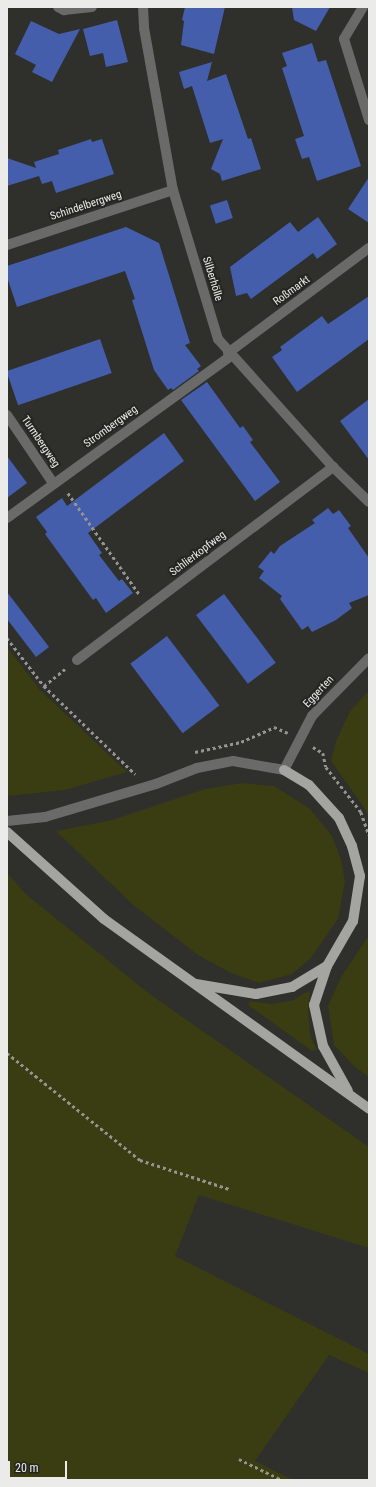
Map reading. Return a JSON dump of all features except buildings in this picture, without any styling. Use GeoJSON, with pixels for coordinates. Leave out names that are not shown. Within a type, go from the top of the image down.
{"type":"FeatureCollection","features":[{"type":"Feature","properties":{"kind":"main road"},"geometry":{"type":"LineString","coordinates":[[284,770],[309,785],[339,818],[352,846],[360,876],[353,921],[327,966],[314,1005],[322,1046],[350,1094]]}},
{"type":"Feature","properties":{"kind":"main road"},"geometry":{"type":"LineString","coordinates":[[7,832],[104,919],[369,1109]]}},
{"type":"Feature","properties":{"kind":"main road"},"geometry":{"type":"LineString","coordinates":[[193,984],[256,994],[292,988],[327,966]]}},
{"type":"Feature","properties":{"kind":"street"},"geometry":{"type":"LineString","coordinates":[[58,7],[64,10],[92,7]]}},
{"type":"Feature","properties":{"kind":"street","name":"Silberhölle"},"geometry":{"type":"LineString","coordinates":[[143,7],[144,28],[173,190],[218,339],[229,354],[333,467],[369,502]]}},
{"type":"Feature","properties":{"kind":"street"},"geometry":{"type":"LineString","coordinates":[[363,7],[344,39],[369,120]]}},
{"type":"Feature","properties":{"kind":"street","name":"Schindelbergweg"},"geometry":{"type":"LineString","coordinates":[[7,245],[173,190]]}},
{"type":"Feature","properties":{"kind":"street","name":"Roßmarkt"},"geometry":{"type":"LineString","coordinates":[[229,354],[369,248]]}},
{"type":"Feature","properties":{"kind":"street","name":"Strombergweg"},"geometry":{"type":"LineString","coordinates":[[7,518],[229,354]]}},
{"type":"Feature","properties":{"kind":"street","name":"Turmbergweg"},"geometry":{"type":"LineString","coordinates":[[7,415],[56,481]]}},
{"type":"Feature","properties":{"kind":"street","name":"Schlierkopfweg"},"geometry":{"type":"LineString","coordinates":[[76,660],[333,467]]}},
{"type":"Feature","properties":{"kind":"street","name":"Eggerten"},"geometry":{"type":"LineString","coordinates":[[284,770],[312,716],[369,658]]}},
{"type":"Feature","properties":{"kind":"street"},"geometry":{"type":"LineString","coordinates":[[7,821],[45,817],[156,784],[197,768],[233,761],[284,770]]}},
{"type":"Feature","properties":{"kind":"path"},"geometry":{"type":"LineString","coordinates":[[56,481],[148,606]]}},
{"type":"Feature","properties":{"kind":"path"},"geometry":{"type":"LineString","coordinates":[[7,638],[44,686],[136,775]]}},
{"type":"Feature","properties":{"kind":"path"},"geometry":{"type":"LineString","coordinates":[[44,686],[76,660]]}},
{"type":"Feature","properties":{"kind":"path"},"geometry":{"type":"LineString","coordinates":[[300,738],[323,753],[326,767],[361,812],[369,835]]}},
{"type":"Feature","properties":{"kind":"path"},"geometry":{"type":"LineString","coordinates":[[7,1058],[8,1054],[140,1160],[229,1189]]}},
{"type":"Feature","properties":{"kind":"path"},"geometry":{"type":"LineString","coordinates":[[239,1460],[282,1480]]}},
{"type":"Feature","properties":{"kind":"shaded area"},"geometry":{"type":"Polygon","coordinates":[[[7,647],[40,690],[127,772],[65,790],[7,796],[7,647]]]}},
{"type":"Feature","properties":{"kind":"shaded area"},"geometry":{"type":"Polygon","coordinates":[[[369,691],[369,819],[365,809],[331,761],[336,741],[350,711],[369,691]]]}},
{"type":"Feature","properties":{"kind":"shaded area"},"geometry":{"type":"Polygon","coordinates":[[[242,783],[274,786],[309,808],[332,836],[341,859],[345,881],[338,919],[311,958],[292,974],[259,983],[231,973],[198,955],[132,904],[56,831],[112,820],[205,789],[242,783]]]}},
{"type":"Feature","properties":{"kind":"shaded area"},"geometry":{"type":"Polygon","coordinates":[[[7,873],[27,895],[151,995],[369,1147],[369,1248],[199,1195],[175,1256],[369,1354],[369,1373],[329,1355],[255,1461],[293,1480],[7,1480],[7,873]]]}},
{"type":"Feature","properties":{"kind":"shaded area"},"geometry":{"type":"Polygon","coordinates":[[[369,935],[369,1077],[355,1067],[334,1045],[328,1006],[341,977],[369,935]]]}},
{"type":"Feature","properties":{"kind":"shaded area"},"geometry":{"type":"Polygon","coordinates":[[[308,991],[310,993],[308,1008],[310,1035],[317,1050],[312,1051],[248,1005],[250,1001],[271,1004],[294,1000],[308,991]]]}}]}
